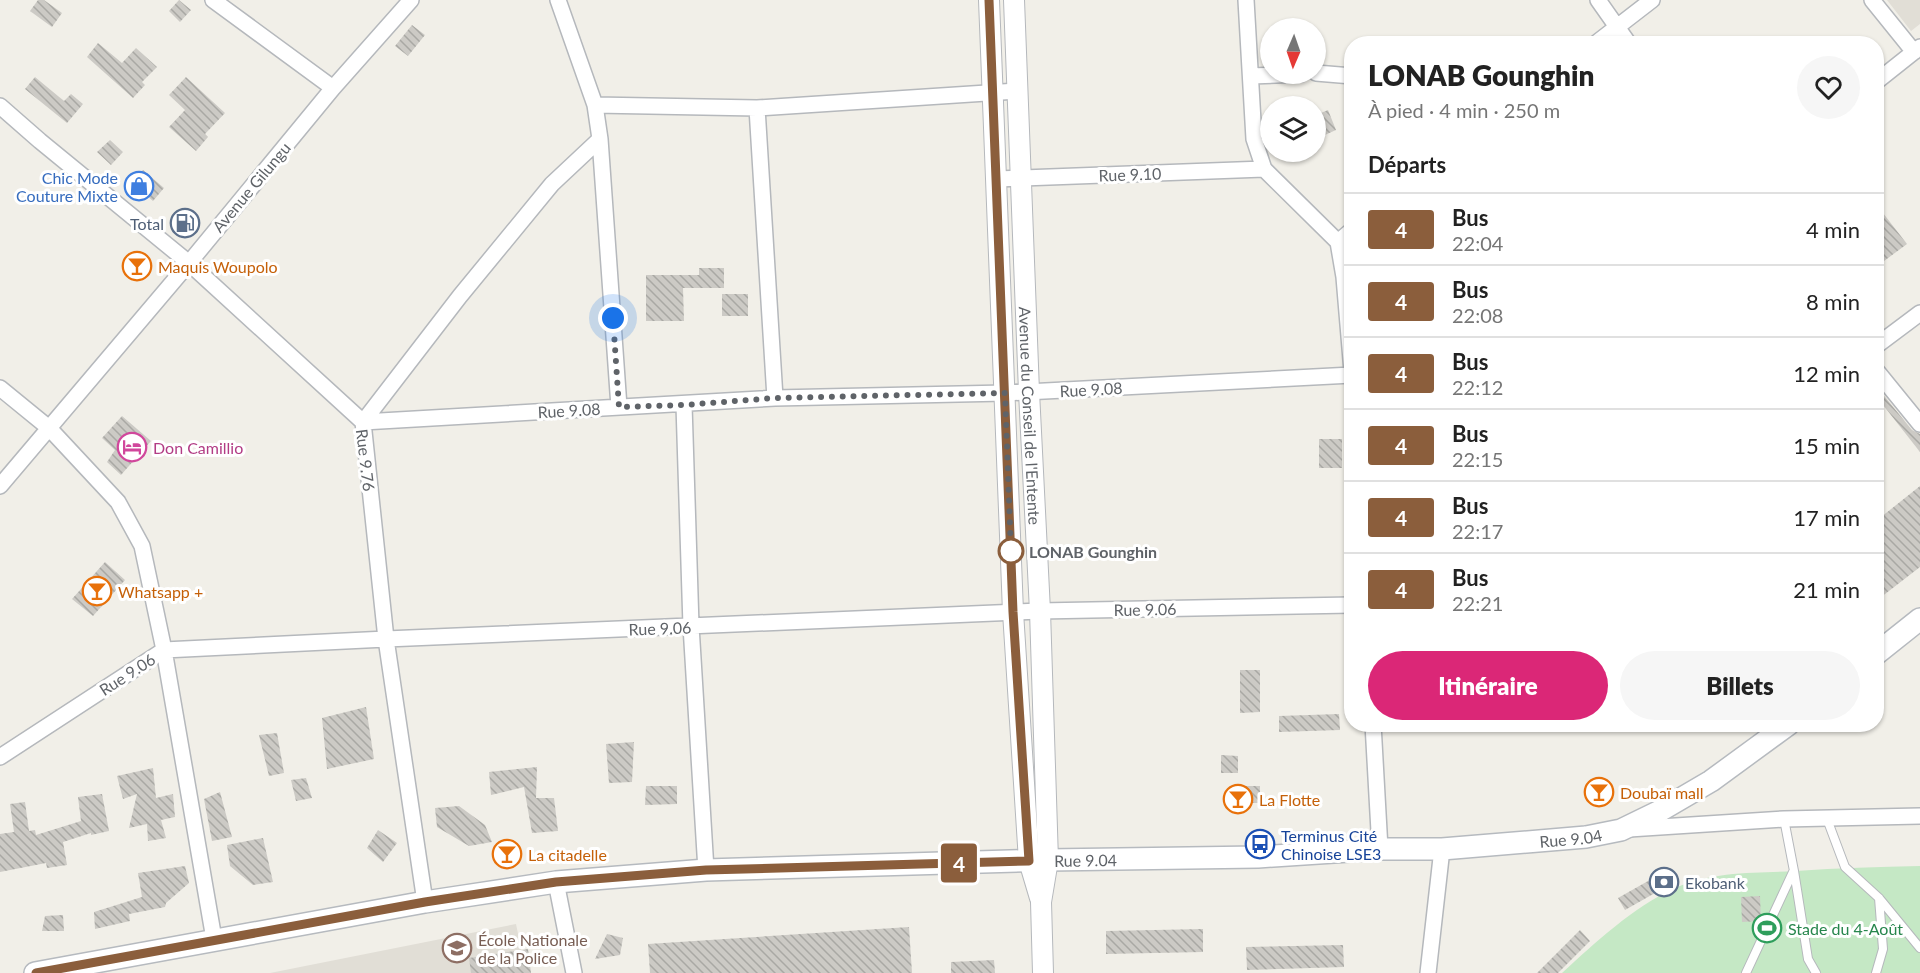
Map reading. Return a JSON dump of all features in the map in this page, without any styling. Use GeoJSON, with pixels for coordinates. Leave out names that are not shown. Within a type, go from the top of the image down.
{"type":"FeatureCollection","features":[{"type":"Feature","properties":{"kind":"main road"},"geometry":{"type":"LineString","coordinates":[[1884,648],[1920,619]]}},
{"type":"Feature","properties":{"kind":"main road","name":"Rue 9.04"},"geometry":{"type":"LineString","coordinates":[[35,973],[425,902],[556,882],[706,870],[1258,857],[1380,849],[1442,849],[1586,837],[1621,830],[1658,812],[1711,781],[1766,732]]}},
{"type":"Feature","properties":{"kind":"street"},"geometry":{"type":"LineString","coordinates":[[213,0],[333,88]]}},
{"type":"Feature","properties":{"kind":"street","name":"Avenue Gilungu"},"geometry":{"type":"LineString","coordinates":[[0,486],[189,263],[333,88],[411,0]]}},
{"type":"Feature","properties":{"kind":"street"},"geometry":{"type":"LineString","coordinates":[[558,0],[595,105],[600,139],[619,407]]}},
{"type":"Feature","properties":{"kind":"street","name":"Avenue du Conseil de l'Entente"},"geometry":{"type":"LineString","coordinates":[[989,0],[1013,612],[1038,861],[1043,973]]}},
{"type":"Feature","properties":{"kind":"street","name":"Avenue du Conseil de l'Entente"},"geometry":{"type":"LineString","coordinates":[[1014,0],[1040,611],[1038,861]]}},
{"type":"Feature","properties":{"kind":"street"},"geometry":{"type":"LineString","coordinates":[[1246,0],[1254,139],[1264,169],[1338,242],[1344,277]]}},
{"type":"Feature","properties":{"kind":"street"},"geometry":{"type":"LineString","coordinates":[[1598,0],[1623,36]]}},
{"type":"Feature","properties":{"kind":"street"},"geometry":{"type":"LineString","coordinates":[[1605,36],[1652,0]]}},
{"type":"Feature","properties":{"kind":"street"},"geometry":{"type":"LineString","coordinates":[[1872,0],[1917,50],[1884,76]]}},
{"type":"Feature","properties":{"kind":"street"},"geometry":{"type":"LineString","coordinates":[[1326,74],[1344,75]]}},
{"type":"Feature","properties":{"kind":"street"},"geometry":{"type":"LineString","coordinates":[[1251,76],[1260,76]]}},
{"type":"Feature","properties":{"kind":"street"},"geometry":{"type":"LineString","coordinates":[[595,105],[758,108],[1017,91]]}},
{"type":"Feature","properties":{"kind":"street","name":"Rue 9.76"},"geometry":{"type":"LineString","coordinates":[[0,106],[189,263],[363,423],[386,639],[425,902]]}},
{"type":"Feature","properties":{"kind":"street"},"geometry":{"type":"LineString","coordinates":[[758,108],[775,398]]}},
{"type":"Feature","properties":{"kind":"street"},"geometry":{"type":"LineString","coordinates":[[363,423],[460,296],[545,192],[600,139]]}},
{"type":"Feature","properties":{"kind":"street","name":"Rue 9.10"},"geometry":{"type":"LineString","coordinates":[[996,179],[1264,169]]}},
{"type":"Feature","properties":{"kind":"street"},"geometry":{"type":"LineString","coordinates":[[1338,242],[1344,237]]}},
{"type":"Feature","properties":{"kind":"street"},"geometry":{"type":"LineString","coordinates":[[1884,340],[1920,313]]}},
{"type":"Feature","properties":{"kind":"street","name":"Rue 9.08"},"geometry":{"type":"LineString","coordinates":[[363,423],[775,398],[1029,392],[1344,373]]}},
{"type":"Feature","properties":{"kind":"street"},"geometry":{"type":"LineString","coordinates":[[1884,380],[1920,424]]}},
{"type":"Feature","properties":{"kind":"street"},"geometry":{"type":"LineString","coordinates":[[0,388],[49,428],[118,501],[142,546],[164,650],[214,939]]}},
{"type":"Feature","properties":{"kind":"street"},"geometry":{"type":"LineString","coordinates":[[684,405],[692,626],[706,870]]}},
{"type":"Feature","properties":{"kind":"street","name":"Rue 9.06"},"geometry":{"type":"LineString","coordinates":[[0,757],[164,650],[1013,612],[1344,605]]}},
{"type":"Feature","properties":{"kind":"street"},"geometry":{"type":"LineString","coordinates":[[1373,732],[1380,849]]}},
{"type":"Feature","properties":{"kind":"street"},"geometry":{"type":"LineString","coordinates":[[1621,830],[1784,819],[1920,816]]}},
{"type":"Feature","properties":{"kind":"street"},"geometry":{"type":"LineString","coordinates":[[1428,973],[1442,849]]}},
{"type":"Feature","properties":{"kind":"street"},"geometry":{"type":"LineString","coordinates":[[556,882],[574,973]]}},
{"type":"Feature","properties":{"kind":"lane"},"geometry":{"type":"LineString","coordinates":[[1784,819],[1808,959],[1816,973]]}},
{"type":"Feature","properties":{"kind":"lane"},"geometry":{"type":"LineString","coordinates":[[1827,819],[1845,867],[1879,898],[1920,948]]}},
{"type":"Feature","properties":{"kind":"lane"},"geometry":{"type":"LineString","coordinates":[[1746,973],[1794,871]]}},
{"type":"Feature","properties":{"kind":"lane"},"geometry":{"type":"LineString","coordinates":[[1876,973],[1883,949],[1879,898]]}},
{"type":"Feature","properties":{"kind":"shaded area"},"geometry":{"type":"Polygon","coordinates":[[[1887,0],[1920,0],[1920,24],[1911,31],[1887,0]]]}},
{"type":"Feature","properties":{"kind":"shaded area","name":"École Nationale de la Police"},"geometry":{"type":"Polygon","coordinates":[[[516,924],[526,973],[270,973],[516,924]]]}},
{"type":"Feature","properties":{"kind":"green space","name":"Stade du 4-Août"},"geometry":{"type":"Polygon","coordinates":[[[1920,866],[1920,973],[1562,973],[1601,938],[1644,905],[1689,882],[1750,873],[1920,866]]]}},
{"type":"Feature","properties":{"kind":"building"},"geometry":{"type":"Polygon","coordinates":[[[38,0],[44,0],[62,13],[52,27],[30,11],[38,0]]]}},
{"type":"Feature","properties":{"kind":"building"},"geometry":{"type":"Polygon","coordinates":[[[179,0],[191,10],[180,22],[169,11],[179,0]]]}},
{"type":"Feature","properties":{"kind":"building"},"geometry":{"type":"Polygon","coordinates":[[[412,25],[425,35],[408,56],[395,46],[412,25]]]}},
{"type":"Feature","properties":{"kind":"building"},"geometry":{"type":"Polygon","coordinates":[[[98,43],[122,63],[136,48],[157,67],[142,82],[145,85],[133,98],[87,57],[98,43]]]}},
{"type":"Feature","properties":{"kind":"building"},"geometry":{"type":"Polygon","coordinates":[[[35,77],[64,101],[71,94],[83,104],[67,123],[25,89],[35,77]]]}},
{"type":"Feature","properties":{"kind":"building"},"geometry":{"type":"Polygon","coordinates":[[[186,77],[225,113],[205,134],[208,137],[196,151],[169,127],[185,110],[169,95],[186,77]]]}},
{"type":"Feature","properties":{"kind":"building"},"geometry":{"type":"Polygon","coordinates":[[[1328,110],[1336,130],[1326,134],[1326,111],[1328,110]]]}},
{"type":"Feature","properties":{"kind":"building"},"geometry":{"type":"Polygon","coordinates":[[[110,140],[123,152],[111,165],[97,152],[110,140]]]}},
{"type":"Feature","properties":{"kind":"building"},"geometry":{"type":"Polygon","coordinates":[[[143,170],[164,188],[153,201],[132,183],[143,170]]]}},
{"type":"Feature","properties":{"kind":"building"},"geometry":{"type":"Polygon","coordinates":[[[1884,214],[1907,244],[1884,261],[1884,214]]]}},
{"type":"Feature","properties":{"kind":"building"},"geometry":{"type":"Polygon","coordinates":[[[699,268],[724,268],[724,288],[683,288],[684,321],[646,321],[646,275],[699,275],[699,268]]]}},
{"type":"Feature","properties":{"kind":"building"},"geometry":{"type":"Polygon","coordinates":[[[722,294],[748,294],[748,316],[722,316],[722,294]]]}},
{"type":"Feature","properties":{"kind":"building"},"geometry":{"type":"Polygon","coordinates":[[[1884,396],[1912,430],[1920,434],[1920,452],[1884,406],[1884,396]]]}},
{"type":"Feature","properties":{"kind":"building","name":"Don Camillio"},"geometry":{"type":"Polygon","coordinates":[[[122,416],[151,441],[121,475],[107,462],[115,450],[102,438],[122,416]]]}},
{"type":"Feature","properties":{"kind":"building"},"geometry":{"type":"Polygon","coordinates":[[[1319,439],[1342,439],[1342,468],[1319,468],[1319,439]]]}},
{"type":"Feature","properties":{"kind":"building"},"geometry":{"type":"Polygon","coordinates":[[[1920,486],[1920,567],[1884,595],[1884,515],[1920,486]]]}},
{"type":"Feature","properties":{"kind":"building"},"geometry":{"type":"Polygon","coordinates":[[[105,562],[125,580],[93,616],[72,599],[105,562]]]}},
{"type":"Feature","properties":{"kind":"building"},"geometry":{"type":"Polygon","coordinates":[[[1240,670],[1260,670],[1260,712],[1240,713],[1240,670]]]}},
{"type":"Feature","properties":{"kind":"building"},"geometry":{"type":"Polygon","coordinates":[[[366,707],[374,759],[327,769],[322,718],[366,707]]]}},
{"type":"Feature","properties":{"kind":"building"},"geometry":{"type":"Polygon","coordinates":[[[1339,714],[1340,730],[1279,732],[1279,716],[1339,714]]]}},
{"type":"Feature","properties":{"kind":"building"},"geometry":{"type":"Polygon","coordinates":[[[277,733],[284,773],[269,776],[259,735],[277,733]]]}},
{"type":"Feature","properties":{"kind":"building"},"geometry":{"type":"Polygon","coordinates":[[[634,742],[632,782],[609,783],[606,744],[634,742]]]}},
{"type":"Feature","properties":{"kind":"building"},"geometry":{"type":"Polygon","coordinates":[[[1221,755],[1238,756],[1238,773],[1221,773],[1221,755]]]}},
{"type":"Feature","properties":{"kind":"building"},"geometry":{"type":"Polygon","coordinates":[[[537,767],[536,798],[554,798],[558,831],[532,833],[524,787],[491,795],[489,772],[537,767]]]}},
{"type":"Feature","properties":{"kind":"building"},"geometry":{"type":"Polygon","coordinates":[[[153,768],[156,798],[173,794],[175,817],[161,820],[166,838],[148,841],[147,824],[129,828],[137,794],[123,799],[117,776],[153,768]]]}},
{"type":"Feature","properties":{"kind":"building"},"geometry":{"type":"Polygon","coordinates":[[[306,778],[312,798],[296,801],[291,780],[306,778]]]}},
{"type":"Feature","properties":{"kind":"building"},"geometry":{"type":"Polygon","coordinates":[[[646,786],[677,786],[677,804],[645,805],[646,786]]]}},
{"type":"Feature","properties":{"kind":"building"},"geometry":{"type":"Polygon","coordinates":[[[1242,786],[1260,786],[1260,803],[1241,803],[1242,786]]]}},
{"type":"Feature","properties":{"kind":"building"},"geometry":{"type":"Polygon","coordinates":[[[220,792],[232,837],[212,841],[204,799],[220,792]]]}},
{"type":"Feature","properties":{"kind":"building"},"geometry":{"type":"Polygon","coordinates":[[[102,794],[109,831],[91,835],[91,833],[63,842],[67,865],[47,868],[46,863],[0,872],[0,834],[14,832],[10,804],[25,802],[29,831],[35,830],[36,835],[81,821],[78,797],[102,794]]]}},
{"type":"Feature","properties":{"kind":"building"},"geometry":{"type":"Polygon","coordinates":[[[459,806],[485,825],[492,842],[469,846],[437,827],[435,808],[459,806]]]}},
{"type":"Feature","properties":{"kind":"building"},"geometry":{"type":"Polygon","coordinates":[[[378,830],[397,843],[383,862],[367,848],[378,830]]]}},
{"type":"Feature","properties":{"kind":"building"},"geometry":{"type":"Polygon","coordinates":[[[263,838],[273,882],[253,885],[230,866],[227,845],[263,838]]]}},
{"type":"Feature","properties":{"kind":"building"},"geometry":{"type":"Polygon","coordinates":[[[185,866],[189,883],[166,903],[165,907],[129,914],[130,921],[95,929],[94,912],[142,897],[138,873],[185,866]]]}},
{"type":"Feature","properties":{"kind":"building"},"geometry":{"type":"Polygon","coordinates":[[[1671,868],[1678,880],[1625,910],[1618,898],[1671,868]]]}},
{"type":"Feature","properties":{"kind":"building"},"geometry":{"type":"Polygon","coordinates":[[[1760,896],[1761,921],[1742,922],[1741,897],[1760,896]]]}},
{"type":"Feature","properties":{"kind":"building"},"geometry":{"type":"Polygon","coordinates":[[[63,915],[64,931],[42,931],[45,916],[63,915]]]}},
{"type":"Feature","properties":{"kind":"building"},"geometry":{"type":"Polygon","coordinates":[[[909,927],[912,973],[650,973],[648,944],[909,927]]]}},
{"type":"Feature","properties":{"kind":"building"},"geometry":{"type":"Polygon","coordinates":[[[1203,929],[1203,952],[1106,954],[1106,931],[1203,929]]]}},
{"type":"Feature","properties":{"kind":"building"},"geometry":{"type":"Polygon","coordinates":[[[1580,930],[1590,941],[1558,973],[1537,973],[1580,930]]]}},
{"type":"Feature","properties":{"kind":"building"},"geometry":{"type":"Polygon","coordinates":[[[607,934],[623,938],[620,955],[595,959],[607,934]]]}},
{"type":"Feature","properties":{"kind":"building"},"geometry":{"type":"Polygon","coordinates":[[[1343,945],[1344,967],[1247,970],[1246,947],[1343,945]]]}},
{"type":"Feature","properties":{"kind":"building"},"geometry":{"type":"Polygon","coordinates":[[[528,949],[531,973],[471,973],[469,958],[528,949]]]}},
{"type":"Feature","properties":{"kind":"building"},"geometry":{"type":"Polygon","coordinates":[[[994,960],[995,973],[951,973],[951,962],[994,960]]]}},
{"type":"Feature","properties":{"kind":"bus line","name":"4"},"geometry":{"type":"LineString","coordinates":[[36,973],[425,902],[556,882],[706,870],[1029,861],[1013,612],[989,0]]}},
{"type":"Feature","properties":{"kind":"place","name":"Chic Mode Couture Mixte"},"geometry":{"type":"Point","coordinates":[139,186]}},
{"type":"Feature","properties":{"kind":"place","name":"Total"},"geometry":{"type":"Point","coordinates":[185,223]}},
{"type":"Feature","properties":{"kind":"place","name":"Maquis Woupolo"},"geometry":{"type":"Point","coordinates":[137,266]}},
{"type":"Feature","properties":{"kind":"place","name":"Don Camillio"},"geometry":{"type":"Point","coordinates":[132,447]}},
{"type":"Feature","properties":{"kind":"place","name":"LONAB Gounghin"},"geometry":{"type":"Point","coordinates":[1011,551]}},
{"type":"Feature","properties":{"kind":"place","name":"Whatsapp +"},"geometry":{"type":"Point","coordinates":[97,591]}},
{"type":"Feature","properties":{"kind":"place","name":"Doubaï mall"},"geometry":{"type":"Point","coordinates":[1599,792]}},
{"type":"Feature","properties":{"kind":"place","name":"La Flotte"},"geometry":{"type":"Point","coordinates":[1238,799]}},
{"type":"Feature","properties":{"kind":"place","name":"Terminus Cité Chinoise LSE3"},"geometry":{"type":"Point","coordinates":[1260,844]}},
{"type":"Feature","properties":{"kind":"place","name":"La citadelle"},"geometry":{"type":"Point","coordinates":[507,854]}},
{"type":"Feature","properties":{"kind":"place","name":"Ekobank"},"geometry":{"type":"Point","coordinates":[1664,882]}},
{"type":"Feature","properties":{"kind":"place","name":"Stade du 4-Août"},"geometry":{"type":"Point","coordinates":[1767,928]}},
{"type":"Feature","properties":{"kind":"place","name":"École Nationale de la Police"},"geometry":{"type":"Point","coordinates":[457,948]}},
{"type":"Feature","properties":{"kind":"route"},"geometry":{"type":"LineString","coordinates":[[613,318],[619,407],[775,398],[1005,393],[1011,551]]}}]}
